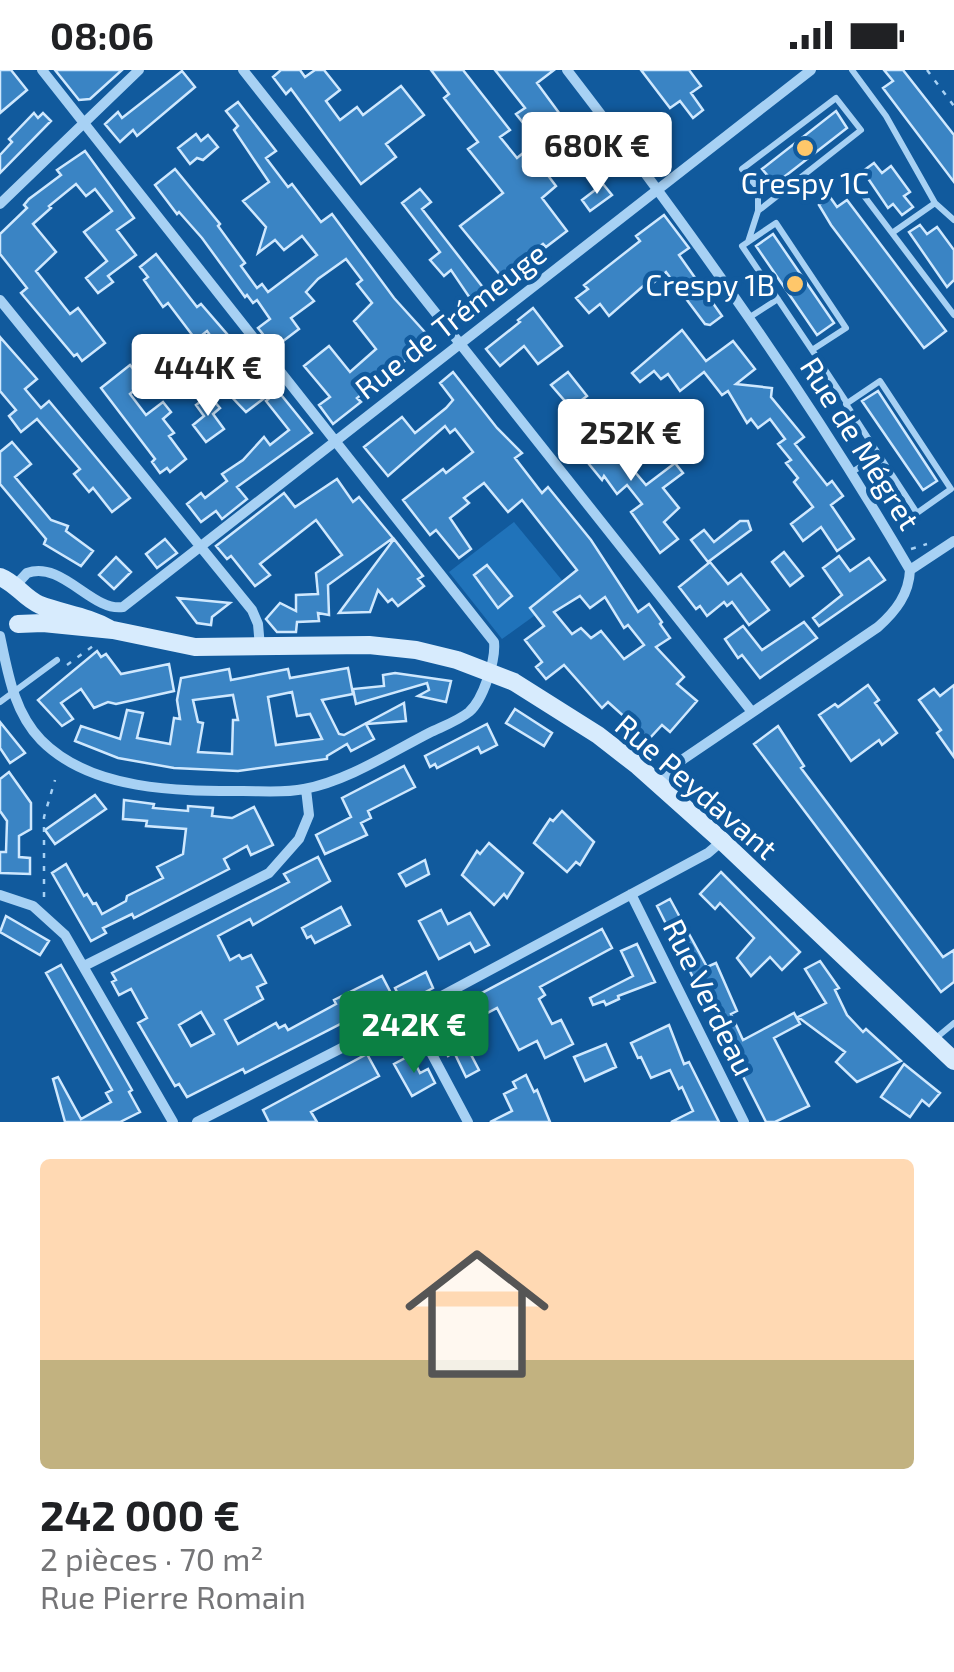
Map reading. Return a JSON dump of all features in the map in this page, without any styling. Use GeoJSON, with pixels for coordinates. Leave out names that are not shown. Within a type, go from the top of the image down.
{"type":"FeatureCollection","features":[{"type":"Feature","properties":{"kind":"street"},"geometry":{"type":"LineString","coordinates":[[13,585],[24,613],[18,624],[0,636],[23,718],[40,740],[66,760],[110,778],[154,787],[207,791],[306,789],[356,770],[466,714],[472,709],[496,656],[494,642],[42,70]]}},
{"type":"Feature","properties":{"kind":"street"},"geometry":{"type":"LineString","coordinates":[[0,204],[139,70]]}},
{"type":"Feature","properties":{"kind":"street"},"geometry":{"type":"LineString","coordinates":[[243,70],[752,712]]}},
{"type":"Feature","properties":{"kind":"street","name":"Rue de Mégret"},"geometry":{"type":"LineString","coordinates":[[568,70],[750,317],[852,472],[910,570],[906,593],[888,618],[682,760],[658,784]]}},
{"type":"Feature","properties":{"kind":"street","name":"Rue de Trémeuge"},"geometry":{"type":"LineString","coordinates":[[13,585],[27,572],[39,571],[69,581],[118,609],[811,70]]}},
{"type":"Feature","properties":{"kind":"street"},"geometry":{"type":"LineString","coordinates":[[0,300],[256,618],[260,647]]}},
{"type":"Feature","properties":{"kind":"street"},"geometry":{"type":"LineString","coordinates":[[910,570],[954,541]]}},
{"type":"Feature","properties":{"kind":"street","name":"Rue Peydavant"},"geometry":{"type":"LineString","coordinates":[[13,585],[35,603],[91,618],[113,630]]}},
{"type":"Feature","properties":{"kind":"street","name":"Rue Peydavant"},"geometry":{"type":"LineString","coordinates":[[18,624],[113,630],[176,645],[369,646],[416,650],[514,682],[598,735],[658,784],[954,1062]]}},
{"type":"Feature","properties":{"kind":"street"},"geometry":{"type":"LineString","coordinates":[[84,966],[268,873],[300,838],[309,815],[306,789]]}},
{"type":"Feature","properties":{"kind":"street"},"geometry":{"type":"LineString","coordinates":[[197,1122],[410,1013],[708,853],[722,841]]}},
{"type":"Feature","properties":{"kind":"street","name":"Rue Verdeau"},"geometry":{"type":"LineString","coordinates":[[631,894],[744,1122]]}},
{"type":"Feature","properties":{"kind":"street"},"geometry":{"type":"LineString","coordinates":[[0,895],[22,900],[44,912],[65,935],[173,1122]]}},
{"type":"Feature","properties":{"kind":"street"},"geometry":{"type":"LineString","coordinates":[[410,1013],[468,1122]]}},
{"type":"Feature","properties":{"kind":"lane"},"geometry":{"type":"LineString","coordinates":[[852,70],[886,116],[935,203],[954,220]]}},
{"type":"Feature","properties":{"kind":"lane"},"geometry":{"type":"LineString","coordinates":[[748,242],[758,211],[758,188],[742,169],[836,98],[861,130],[758,211]]}},
{"type":"Feature","properties":{"kind":"lane"},"geometry":{"type":"LineString","coordinates":[[849,176],[954,315]]}},
{"type":"Feature","properties":{"kind":"lane"},"geometry":{"type":"LineString","coordinates":[[892,233],[935,203]]}},
{"type":"Feature","properties":{"kind":"lane"},"geometry":{"type":"LineString","coordinates":[[812,350],[846,328],[776,224],[742,246],[916,513],[952,489],[880,381],[848,404]]}},
{"type":"Feature","properties":{"kind":"lane"},"geometry":{"type":"LineString","coordinates":[[750,317],[778,299]]}},
{"type":"Feature","properties":{"kind":"lane"},"geometry":{"type":"LineString","coordinates":[[852,472],[879,455]]}},
{"type":"Feature","properties":{"kind":"lane"},"geometry":{"type":"LineString","coordinates":[[0,702],[57,660]]}},
{"type":"Feature","properties":{"kind":"lane"},"geometry":{"type":"LineString","coordinates":[[933,1041],[954,1023]]}},
{"type":"Feature","properties":{"kind":"path"},"geometry":{"type":"LineString","coordinates":[[926,70],[954,106]]}},
{"type":"Feature","properties":{"kind":"path"},"geometry":{"type":"LineString","coordinates":[[44,912],[44,818],[55,780]]}},
{"type":"Feature","properties":{"kind":"shaded area"},"geometry":{"type":"Polygon","coordinates":[[[514,522],[570,590],[502,639],[449,572],[514,522]]]}},
{"type":"Feature","properties":{"kind":"building"},"geometry":{"type":"Polygon","coordinates":[[[0,70],[11,70],[27,90],[0,113],[0,70]]]}},
{"type":"Feature","properties":{"kind":"building"},"geometry":{"type":"Polygon","coordinates":[[[55,70],[122,70],[90,99],[79,100],[55,70]]]}},
{"type":"Feature","properties":{"kind":"building"},"geometry":{"type":"Polygon","coordinates":[[[281,70],[300,70],[305,77],[315,70],[324,70],[340,90],[326,101],[340,120],[357,107],[363,115],[401,86],[424,115],[386,144],[396,157],[361,184],[291,89],[286,94],[273,77],[281,70]]]}},
{"type":"Feature","properties":{"kind":"building"},"geometry":{"type":"Polygon","coordinates":[[[431,70],[463,70],[510,130],[500,137],[517,158],[528,149],[556,186],[542,198],[567,231],[501,276],[460,226],[503,193],[468,149],[478,142],[444,98],[449,94],[431,70]]]}},
{"type":"Feature","properties":{"kind":"building"},"geometry":{"type":"Polygon","coordinates":[[[495,70],[554,70],[537,83],[565,121],[575,114],[594,139],[574,155],[549,122],[532,134],[516,114],[525,108],[495,70]]]}},
{"type":"Feature","properties":{"kind":"building"},"geometry":{"type":"Polygon","coordinates":[[[641,70],[689,70],[701,86],[691,93],[703,110],[693,118],[680,101],[670,108],[641,70]]]}},
{"type":"Feature","properties":{"kind":"building"},"geometry":{"type":"Polygon","coordinates":[[[884,70],[903,70],[954,135],[954,182],[883,88],[893,81],[884,70]]]}},
{"type":"Feature","properties":{"kind":"building"},"geometry":{"type":"Polygon","coordinates":[[[182,71],[195,87],[137,136],[133,130],[120,142],[105,124],[118,112],[122,118],[182,71]]]}},
{"type":"Feature","properties":{"kind":"building"},"geometry":{"type":"Polygon","coordinates":[[[238,102],[276,151],[266,158],[288,187],[292,184],[321,222],[332,214],[394,298],[432,340],[357,398],[361,402],[333,424],[319,405],[330,397],[304,366],[329,346],[350,372],[376,349],[354,321],[372,303],[357,284],[362,280],[346,259],[318,279],[306,292],[314,301],[291,318],[299,329],[274,348],[258,328],[270,319],[257,300],[253,303],[245,297],[202,238],[155,185],[175,169],[220,224],[257,288],[262,284],[268,292],[317,255],[302,236],[284,250],[275,240],[258,253],[266,227],[243,201],[269,182],[226,111],[238,102]]]}},
{"type":"Feature","properties":{"kind":"building","name":"Crespy 1C"},"geometry":{"type":"Polygon","coordinates":[[[836,111],[847,128],[775,184],[762,169],[836,111]]]}},
{"type":"Feature","properties":{"kind":"building"},"geometry":{"type":"Polygon","coordinates":[[[34,113],[38,118],[43,113],[51,121],[0,173],[0,155],[12,142],[9,139],[34,113]]]}},
{"type":"Feature","properties":{"kind":"building"},"geometry":{"type":"Polygon","coordinates":[[[196,134],[201,141],[208,135],[218,147],[203,160],[197,158],[190,164],[178,148],[196,134]]]}},
{"type":"Feature","properties":{"kind":"building"},"geometry":{"type":"Polygon","coordinates":[[[602,134],[621,158],[609,167],[590,143],[602,134]]]}},
{"type":"Feature","properties":{"kind":"building"},"geometry":{"type":"Polygon","coordinates":[[[85,151],[134,218],[117,230],[136,255],[108,276],[113,282],[98,293],[86,278],[107,261],[84,232],[112,211],[95,189],[86,196],[76,184],[33,224],[56,252],[36,271],[70,314],[78,308],[105,343],[82,361],[21,293],[27,288],[0,254],[0,234],[27,208],[24,205],[29,199],[61,175],[57,170],[85,151]]]}},
{"type":"Feature","properties":{"kind":"building"},"geometry":{"type":"Polygon","coordinates":[[[874,163],[882,173],[891,166],[910,192],[904,196],[913,207],[902,215],[893,204],[888,208],[863,171],[874,163]]]}},
{"type":"Feature","properties":{"kind":"building"},"geometry":{"type":"Polygon","coordinates":[[[603,184],[612,195],[590,211],[582,200],[603,184]]]}},
{"type":"Feature","properties":{"kind":"building"},"geometry":{"type":"Polygon","coordinates":[[[420,189],[431,202],[422,209],[492,299],[478,310],[451,270],[444,276],[430,260],[440,252],[402,203],[420,189]]]}},
{"type":"Feature","properties":{"kind":"building"},"geometry":{"type":"Polygon","coordinates":[[[830,197],[837,207],[847,200],[946,331],[924,348],[831,225],[819,205],[830,197]]]}},
{"type":"Feature","properties":{"kind":"building"},"geometry":{"type":"Polygon","coordinates":[[[664,215],[689,248],[679,255],[722,316],[710,325],[705,324],[666,272],[652,284],[650,280],[609,316],[600,304],[589,313],[576,298],[588,289],[584,285],[640,241],[636,236],[664,215]]]}},
{"type":"Feature","properties":{"kind":"building"},"geometry":{"type":"Polygon","coordinates":[[[920,225],[927,234],[937,227],[954,250],[954,280],[947,287],[909,232],[920,225]]]}},
{"type":"Feature","properties":{"kind":"building","name":"Crespy 1B"},"geometry":{"type":"Polygon","coordinates":[[[773,234],[834,323],[817,335],[756,246],[773,234]]]}},
{"type":"Feature","properties":{"kind":"building"},"geometry":{"type":"Polygon","coordinates":[[[156,254],[197,307],[201,304],[259,371],[256,374],[271,393],[246,412],[225,390],[233,384],[215,359],[223,353],[207,331],[196,340],[168,303],[163,307],[144,280],[148,277],[140,267],[156,254]]]}},
{"type":"Feature","properties":{"kind":"building"},"geometry":{"type":"Polygon","coordinates":[[[533,308],[562,346],[538,364],[524,346],[500,366],[486,349],[533,308]]]}},
{"type":"Feature","properties":{"kind":"building"},"geometry":{"type":"Polygon","coordinates":[[[682,330],[706,361],[733,341],[755,369],[736,384],[772,388],[771,397],[804,437],[795,444],[827,485],[832,481],[843,496],[831,505],[854,539],[837,551],[821,527],[803,541],[791,524],[813,507],[794,482],[798,478],[786,463],[791,460],[778,444],[785,439],[770,419],[758,428],[751,419],[747,423],[728,391],[722,395],[704,372],[680,391],[668,374],[661,379],[654,371],[640,382],[632,373],[682,330]]]}},
{"type":"Feature","properties":{"kind":"building"},"geometry":{"type":"Polygon","coordinates":[[[0,337],[37,379],[25,389],[41,408],[49,401],[130,498],[112,512],[93,488],[89,492],[74,474],[80,469],[37,419],[21,432],[9,416],[16,410],[0,391],[0,337]]]}},
{"type":"Feature","properties":{"kind":"building"},"geometry":{"type":"Polygon","coordinates":[[[149,358],[158,369],[130,394],[146,415],[163,402],[171,412],[163,419],[174,433],[169,436],[186,459],[170,472],[167,468],[160,473],[152,462],[155,459],[101,388],[130,365],[134,370],[149,358]]]}},
{"type":"Feature","properties":{"kind":"building"},"geometry":{"type":"Polygon","coordinates":[[[453,372],[522,453],[515,458],[542,493],[548,487],[591,540],[638,612],[649,604],[662,622],[670,638],[656,647],[684,677],[677,684],[697,701],[670,732],[662,725],[649,739],[608,702],[602,708],[564,665],[546,679],[536,667],[542,662],[525,640],[544,626],[530,608],[577,570],[522,500],[508,512],[484,483],[464,498],[469,503],[450,518],[471,549],[459,558],[436,530],[430,535],[403,500],[473,452],[455,429],[450,433],[445,426],[388,476],[364,447],[402,417],[415,433],[446,408],[453,400],[440,383],[453,372]],[[580,596],[554,612],[572,634],[581,628],[591,638],[601,631],[624,659],[644,645],[628,625],[624,628],[605,597],[590,608],[580,596]]]}},
{"type":"Feature","properties":{"kind":"building"},"geometry":{"type":"Polygon","coordinates":[[[568,372],[587,396],[571,408],[551,385],[568,372]]]}},
{"type":"Feature","properties":{"kind":"building"},"geometry":{"type":"Polygon","coordinates":[[[278,391],[312,433],[237,487],[247,499],[222,519],[216,511],[201,522],[187,504],[201,493],[205,498],[227,481],[222,474],[243,460],[264,437],[270,445],[289,430],[266,401],[278,391]]]}},
{"type":"Feature","properties":{"kind":"building"},"geometry":{"type":"Polygon","coordinates":[[[878,391],[937,481],[923,490],[862,401],[878,391]]]}},
{"type":"Feature","properties":{"kind":"building"},"geometry":{"type":"Polygon","coordinates":[[[209,395],[220,408],[213,414],[224,429],[206,442],[193,425],[204,416],[196,405],[209,395]]]}},
{"type":"Feature","properties":{"kind":"building"},"geometry":{"type":"Polygon","coordinates":[[[587,420],[615,457],[619,453],[646,485],[675,463],[683,473],[663,488],[679,508],[664,522],[678,539],[660,553],[631,512],[642,504],[627,485],[617,494],[566,436],[587,420]]]}},
{"type":"Feature","properties":{"kind":"building"},"geometry":{"type":"Polygon","coordinates":[[[12,442],[31,464],[15,477],[51,520],[68,526],[66,531],[93,551],[81,566],[44,544],[46,539],[0,484],[0,452],[12,442]]]}},
{"type":"Feature","properties":{"kind":"building"},"geometry":{"type":"Polygon","coordinates":[[[337,479],[353,502],[359,497],[393,538],[328,585],[329,615],[318,613],[319,621],[297,622],[296,632],[277,632],[266,619],[280,603],[296,611],[296,595],[318,594],[316,573],[342,555],[316,520],[260,564],[270,575],[255,586],[231,556],[227,559],[216,546],[284,493],[295,507],[337,479]]]}},
{"type":"Feature","properties":{"kind":"building"},"geometry":{"type":"Polygon","coordinates":[[[740,521],[748,521],[751,530],[708,562],[691,540],[704,530],[714,542],[740,521]]]}},
{"type":"Feature","properties":{"kind":"building"},"geometry":{"type":"Polygon","coordinates":[[[165,539],[177,553],[157,568],[146,554],[165,539]]]}},
{"type":"Feature","properties":{"kind":"building"},"geometry":{"type":"Polygon","coordinates":[[[394,539],[423,576],[418,579],[424,586],[398,606],[392,599],[388,602],[378,590],[370,612],[339,613],[394,539]]]}},
{"type":"Feature","properties":{"kind":"building"},"geometry":{"type":"Polygon","coordinates":[[[784,552],[803,576],[790,586],[772,562],[784,552]]]}},
{"type":"Feature","properties":{"kind":"building"},"geometry":{"type":"Polygon","coordinates":[[[839,556],[850,571],[869,558],[885,580],[819,626],[813,618],[842,595],[823,568],[839,556]]]}},
{"type":"Feature","properties":{"kind":"building"},"geometry":{"type":"Polygon","coordinates":[[[116,557],[131,572],[114,589],[99,575],[116,557]]]}},
{"type":"Feature","properties":{"kind":"building"},"geometry":{"type":"Polygon","coordinates":[[[710,562],[728,584],[741,574],[769,610],[749,625],[732,602],[727,606],[724,602],[707,616],[700,606],[696,609],[679,587],[710,562]]]}},
{"type":"Feature","properties":{"kind":"building"},"geometry":{"type":"Polygon","coordinates":[[[487,565],[512,596],[498,608],[474,575],[487,565]]]}},
{"type":"Feature","properties":{"kind":"building"},"geometry":{"type":"Polygon","coordinates":[[[178,598],[230,603],[212,617],[211,625],[197,623],[178,598]]]}},
{"type":"Feature","properties":{"kind":"building"},"geometry":{"type":"Polygon","coordinates":[[[804,622],[817,638],[760,678],[742,655],[738,658],[725,639],[743,626],[762,650],[804,622]]]}},
{"type":"Feature","properties":{"kind":"building"},"geometry":{"type":"Polygon","coordinates":[[[97,651],[101,657],[106,654],[121,674],[169,664],[174,691],[94,708],[81,689],[61,703],[73,719],[62,726],[38,700],[97,651]]]}},
{"type":"Feature","properties":{"kind":"building"},"geometry":{"type":"Polygon","coordinates":[[[348,668],[353,694],[322,700],[339,734],[344,735],[404,703],[406,721],[366,724],[374,739],[351,751],[347,744],[327,759],[238,771],[174,768],[118,758],[75,741],[81,726],[120,739],[127,710],[143,713],[137,738],[170,744],[174,718],[180,719],[177,700],[181,678],[229,669],[231,680],[288,669],[290,678],[348,668]],[[292,692],[268,697],[276,745],[322,739],[310,714],[297,716],[292,692]],[[233,695],[193,700],[198,722],[203,723],[198,752],[232,754],[233,720],[238,720],[233,695]]]}},
{"type":"Feature","properties":{"kind":"building"},"geometry":{"type":"Polygon","coordinates":[[[395,673],[451,681],[446,702],[418,696],[429,690],[427,683],[356,704],[353,689],[384,686],[383,675],[395,673]]]}},
{"type":"Feature","properties":{"kind":"building"},"geometry":{"type":"Polygon","coordinates":[[[868,685],[879,700],[875,703],[897,733],[882,745],[879,740],[851,761],[819,715],[835,704],[838,707],[868,685]]]}},
{"type":"Feature","properties":{"kind":"building"},"geometry":{"type":"Polygon","coordinates":[[[954,685],[954,757],[937,733],[941,730],[919,700],[934,689],[940,696],[954,685]]]}},
{"type":"Feature","properties":{"kind":"building"},"geometry":{"type":"Polygon","coordinates":[[[515,709],[552,733],[544,746],[506,723],[515,709]]]}},
{"type":"Feature","properties":{"kind":"building"},"geometry":{"type":"Polygon","coordinates":[[[0,722],[25,753],[10,763],[0,748],[0,722]]]}},
{"type":"Feature","properties":{"kind":"building"},"geometry":{"type":"Polygon","coordinates":[[[487,724],[497,745],[481,753],[478,747],[437,768],[435,764],[430,767],[425,756],[487,724]]]}},
{"type":"Feature","properties":{"kind":"building"},"geometry":{"type":"Polygon","coordinates":[[[778,726],[804,766],[801,768],[943,957],[954,950],[954,982],[941,992],[754,744],[778,726]]]}},
{"type":"Feature","properties":{"kind":"building"},"geometry":{"type":"Polygon","coordinates":[[[404,766],[415,787],[368,811],[371,818],[361,823],[367,835],[325,854],[316,835],[351,817],[342,798],[404,766]]]}},
{"type":"Feature","properties":{"kind":"building"},"geometry":{"type":"Polygon","coordinates":[[[9,772],[31,803],[31,829],[19,836],[19,857],[30,858],[30,874],[0,873],[0,852],[6,852],[7,821],[0,811],[0,779],[9,772]]]}},
{"type":"Feature","properties":{"kind":"building"},"geometry":{"type":"Polygon","coordinates":[[[95,795],[106,809],[55,844],[45,830],[95,795]]]}},
{"type":"Feature","properties":{"kind":"building"},"geometry":{"type":"Polygon","coordinates":[[[124,800],[154,804],[153,808],[213,808],[212,816],[232,818],[254,807],[273,845],[251,855],[247,846],[224,859],[229,869],[134,918],[132,914],[103,928],[106,933],[91,941],[52,873],[66,864],[84,896],[87,894],[96,903],[102,914],[163,878],[157,867],[183,854],[186,829],[146,826],[147,821],[123,819],[124,800]]]}},
{"type":"Feature","properties":{"kind":"building"},"geometry":{"type":"Polygon","coordinates":[[[562,811],[594,842],[580,865],[576,862],[567,872],[534,843],[550,819],[553,821],[562,811]]]}},
{"type":"Feature","properties":{"kind":"building"},"geometry":{"type":"Polygon","coordinates":[[[489,843],[523,873],[507,898],[504,894],[494,905],[462,875],[477,851],[480,854],[489,843]]]}},
{"type":"Feature","properties":{"kind":"building"},"geometry":{"type":"Polygon","coordinates":[[[318,857],[330,881],[253,925],[250,919],[218,936],[230,960],[251,955],[266,983],[257,987],[263,999],[225,1020],[238,1044],[276,1023],[288,1030],[336,1004],[334,1000],[382,976],[393,997],[245,1073],[243,1069],[187,1097],[179,1084],[175,1086],[138,1023],[147,1018],[131,989],[119,995],[112,973],[289,882],[284,874],[318,857]],[[201,1012],[179,1025],[191,1046],[214,1034],[201,1012]]]}},
{"type":"Feature","properties":{"kind":"building"},"geometry":{"type":"Polygon","coordinates":[[[425,860],[429,874],[406,886],[399,874],[425,860]]]}},
{"type":"Feature","properties":{"kind":"building"},"geometry":{"type":"Polygon","coordinates":[[[721,872],[800,952],[782,970],[770,957],[751,976],[737,958],[754,938],[720,903],[715,909],[700,894],[721,872]]]}},
{"type":"Feature","properties":{"kind":"building"},"geometry":{"type":"Polygon","coordinates":[[[670,899],[707,967],[716,963],[737,1011],[731,1014],[743,1040],[794,1013],[800,1024],[774,1038],[809,1106],[775,1122],[766,1122],[657,906],[670,899]]]}},
{"type":"Feature","properties":{"kind":"building"},"geometry":{"type":"Polygon","coordinates":[[[341,907],[350,925],[315,943],[311,936],[307,938],[302,928],[341,907]]]}},
{"type":"Feature","properties":{"kind":"building"},"geometry":{"type":"Polygon","coordinates":[[[441,910],[448,924],[470,913],[489,945],[475,952],[470,943],[439,959],[419,921],[441,910]]]}},
{"type":"Feature","properties":{"kind":"building"},"geometry":{"type":"Polygon","coordinates":[[[6,916],[49,941],[40,955],[0,932],[6,916]]]}},
{"type":"Feature","properties":{"kind":"building"},"geometry":{"type":"Polygon","coordinates":[[[602,929],[612,948],[540,987],[545,995],[539,999],[552,1024],[561,1020],[573,1044],[545,1058],[537,1041],[519,1050],[497,1008],[457,1029],[479,1070],[466,1077],[454,1052],[448,1056],[435,1032],[454,1023],[448,1011],[602,929]]]}},
{"type":"Feature","properties":{"kind":"building"},"geometry":{"type":"Polygon","coordinates":[[[637,944],[655,982],[618,996],[606,1005],[604,1001],[593,1005],[590,998],[633,976],[621,951],[637,944]]]}},
{"type":"Feature","properties":{"kind":"building"},"geometry":{"type":"Polygon","coordinates":[[[820,961],[839,988],[835,990],[847,1015],[901,1061],[857,1082],[836,1062],[845,1052],[798,1017],[826,1003],[805,969],[820,961]]]}},
{"type":"Feature","properties":{"kind":"building"},"geometry":{"type":"Polygon","coordinates":[[[61,965],[132,1090],[129,1092],[140,1112],[120,1122],[65,1122],[53,1079],[58,1077],[81,1119],[111,1102],[106,1093],[112,1090],[46,973],[61,965]]]}},
{"type":"Feature","properties":{"kind":"building"},"geometry":{"type":"Polygon","coordinates":[[[426,972],[433,988],[403,1004],[395,988],[426,972]]]}},
{"type":"Feature","properties":{"kind":"building"},"geometry":{"type":"Polygon","coordinates":[[[669,1025],[684,1064],[689,1062],[719,1122],[671,1122],[693,1111],[682,1087],[679,1089],[670,1070],[651,1078],[641,1057],[638,1058],[631,1043],[669,1025]]]}},
{"type":"Feature","properties":{"kind":"building"},"geometry":{"type":"Polygon","coordinates":[[[606,1044],[616,1067],[585,1081],[574,1057],[606,1044]]]}},
{"type":"Feature","properties":{"kind":"building"},"geometry":{"type":"Polygon","coordinates":[[[367,1054],[379,1076],[311,1112],[317,1122],[269,1122],[263,1110],[367,1054]]]}},
{"type":"Feature","properties":{"kind":"building"},"geometry":{"type":"Polygon","coordinates":[[[411,1055],[420,1073],[428,1069],[435,1083],[412,1096],[394,1064],[411,1055]]]}},
{"type":"Feature","properties":{"kind":"building"},"geometry":{"type":"Polygon","coordinates":[[[904,1064],[940,1093],[929,1106],[922,1100],[910,1117],[881,1097],[904,1064]]]}},
{"type":"Feature","properties":{"kind":"building"},"geometry":{"type":"Polygon","coordinates":[[[526,1075],[550,1122],[490,1122],[512,1111],[504,1094],[516,1088],[513,1082],[526,1075]]]}},
{"type":"Feature","properties":{"kind":"place","name":"Crespy 1C"},"geometry":{"type":"Point","coordinates":[805,148]}},
{"type":"Feature","properties":{"kind":"place","name":"Crespy 1B"},"geometry":{"type":"Point","coordinates":[795,284]}}]}
